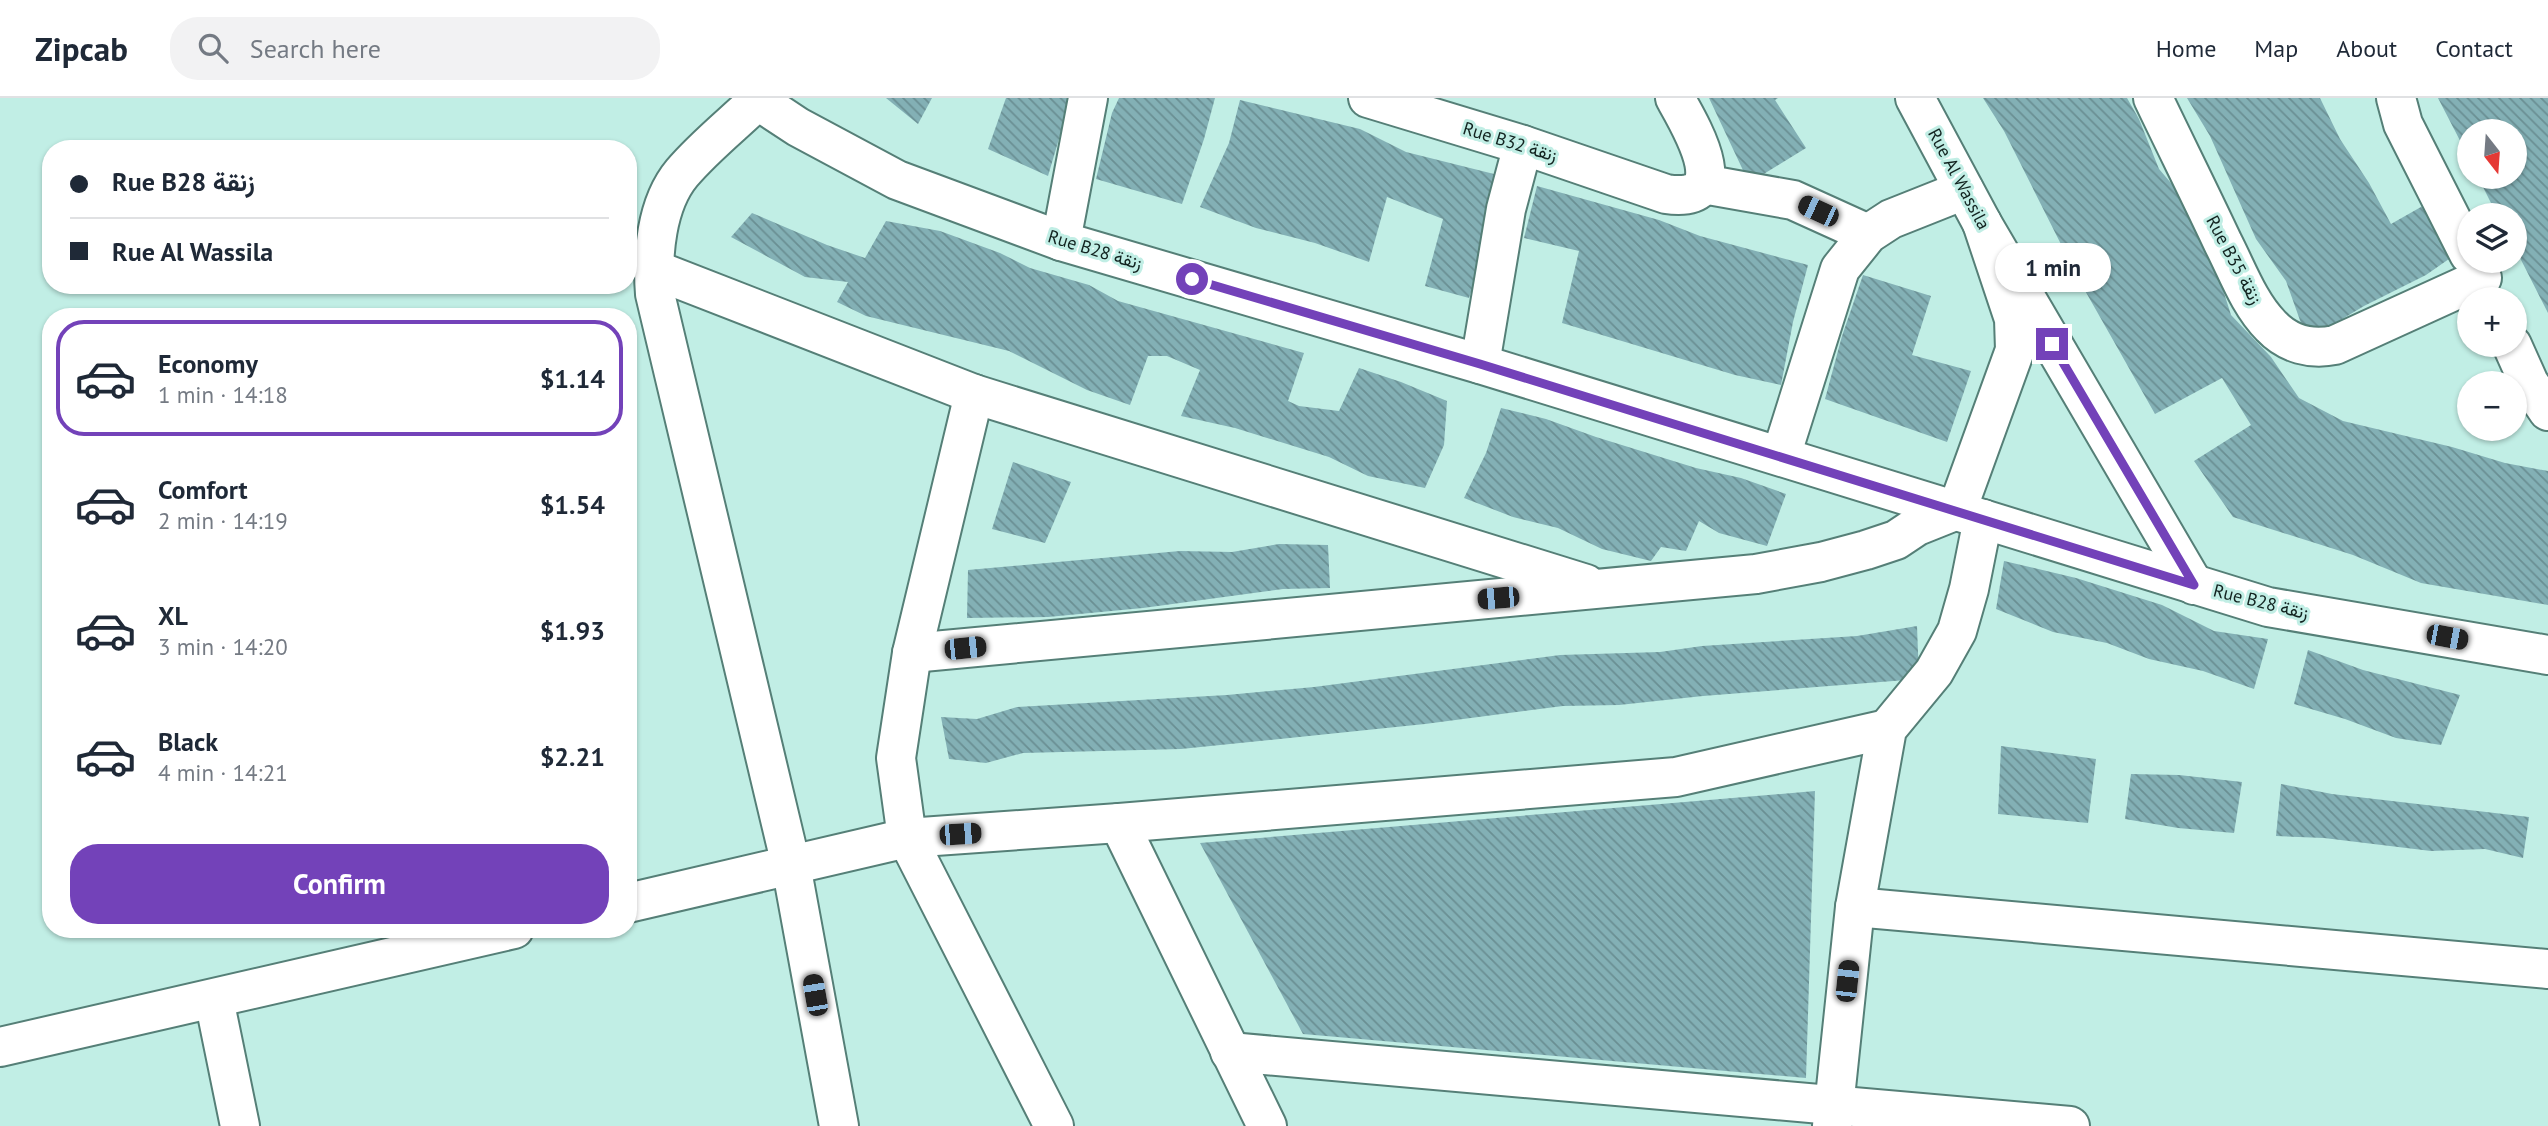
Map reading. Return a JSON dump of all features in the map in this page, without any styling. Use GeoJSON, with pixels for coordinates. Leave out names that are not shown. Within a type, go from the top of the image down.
{"type":"FeatureCollection","features":[{"type":"Feature","properties":{"kind":"street"},"geometry":{"type":"LineString","coordinates":[[1061,241],[1088,98]]}},
{"type":"Feature","properties":{"kind":"street","name":"Rue B32 زنقة"},"geometry":{"type":"LineString","coordinates":[[1368,98],[1523,145],[1666,194],[1682,196],[1695,192],[1703,184]]}},
{"type":"Feature","properties":{"kind":"street"},"geometry":{"type":"LineString","coordinates":[[1675,98],[1699,142],[1706,174],[1703,184],[1793,200],[1868,234]]}},
{"type":"Feature","properties":{"kind":"street","name":"Rue Al Wassila"},"geometry":{"type":"LineString","coordinates":[[1915,98],[1973,207],[2194,585]]}},
{"type":"Feature","properties":{"kind":"street","name":"Rue B35 زنقة"},"geometry":{"type":"LineString","coordinates":[[2153,98],[2249,295],[2271,326],[2292,342],[2323,348],[2335,345],[2479,273]]}},
{"type":"Feature","properties":{"kind":"street"},"geometry":{"type":"LineString","coordinates":[[755,100],[680,175],[663,209],[656,236],[653,269],[658,311],[791,865],[839,1126]]}},
{"type":"Feature","properties":{"kind":"street","name":"Rue B28 زنقة"},"geometry":{"type":"LineString","coordinates":[[755,100],[798,127],[897,180],[1061,241],[1480,364],[2268,607],[2548,655]]}},
{"type":"Feature","properties":{"kind":"street"},"geometry":{"type":"LineString","coordinates":[[2400,111],[2457,228]]}},
{"type":"Feature","properties":{"kind":"street"},"geometry":{"type":"LineString","coordinates":[[1480,364],[1506,209],[1523,145]]}},
{"type":"Feature","properties":{"kind":"street"},"geometry":{"type":"LineString","coordinates":[[1781,456],[1840,269],[1868,234],[1891,219],[1973,207],[2014,319],[2015,350],[1970,514],[1969,589],[1957,632],[1934,672],[1887,729],[1855,907],[1832,1115]]}},
{"type":"Feature","properties":{"kind":"street"},"geometry":{"type":"LineString","coordinates":[[653,269],[974,394],[1605,589]]}},
{"type":"Feature","properties":{"kind":"street"},"geometry":{"type":"LineString","coordinates":[[2517,357],[2529,383],[2548,411]]}},
{"type":"Feature","properties":{"kind":"street"},"geometry":{"type":"LineString","coordinates":[[974,394],[912,653],[895,758],[907,838],[1054,1126]]}},
{"type":"Feature","properties":{"kind":"street"},"geometry":{"type":"LineString","coordinates":[[912,653],[1756,574],[1821,562],[1896,540],[1917,526],[1970,514]]}},
{"type":"Feature","properties":{"kind":"street"},"geometry":{"type":"LineString","coordinates":[[637,901],[907,838],[1676,777],[1887,729]]}},
{"type":"Feature","properties":{"kind":"street"},"geometry":{"type":"LineString","coordinates":[[1119,823],[1267,1126]]}},
{"type":"Feature","properties":{"kind":"street"},"geometry":{"type":"LineString","coordinates":[[1855,907],[2548,969]]}},
{"type":"Feature","properties":{"kind":"street"},"geometry":{"type":"LineString","coordinates":[[0,1047],[475,938]]}},
{"type":"Feature","properties":{"kind":"street"},"geometry":{"type":"LineString","coordinates":[[214,999],[240,1126]]}},
{"type":"Feature","properties":{"kind":"street"},"geometry":{"type":"LineString","coordinates":[[1230,1052],[1832,1115],[2070,1126]]}},
{"type":"Feature","properties":{"kind":"building"},"geometry":{"type":"Polygon","coordinates":[[[886,98],[932,98],[918,124],[886,98]]]}},
{"type":"Feature","properties":{"kind":"building"},"geometry":{"type":"Polygon","coordinates":[[[1006,98],[1071,98],[1048,176],[988,149],[1006,98]]]}},
{"type":"Feature","properties":{"kind":"building"},"geometry":{"type":"Polygon","coordinates":[[[1119,98],[1215,98],[1182,204],[1096,179],[1112,113],[1119,98]]]}},
{"type":"Feature","properties":{"kind":"building"},"geometry":{"type":"Polygon","coordinates":[[[1709,98],[1778,98],[1775,100],[1806,148],[1749,183],[1709,98]]]}},
{"type":"Feature","properties":{"kind":"building"},"geometry":{"type":"Polygon","coordinates":[[[1983,98],[2127,98],[2139,119],[2159,169],[2200,217],[2231,315],[2271,357],[2299,398],[2343,421],[2452,447],[2505,463],[2548,471],[2548,605],[2421,583],[2353,555],[2233,517],[2194,461],[2251,425],[2222,378],[2155,414],[2079,280],[2004,131],[1983,98]]]}},
{"type":"Feature","properties":{"kind":"building"},"geometry":{"type":"Polygon","coordinates":[[[2187,98],[2320,98],[2340,139],[2369,183],[2391,224],[2428,203],[2457,249],[2457,253],[2426,275],[2364,306],[2307,340],[2286,281],[2256,239],[2210,136],[2187,98]]]}},
{"type":"Feature","properties":{"kind":"building"},"geometry":{"type":"Polygon","coordinates":[[[2438,98],[2548,98],[2548,313],[2527,272],[2527,203],[2491,203],[2484,189],[2527,189],[2527,119],[2457,119],[2457,135],[2438,98]]]}},
{"type":"Feature","properties":{"kind":"building"},"geometry":{"type":"Polygon","coordinates":[[[1240,100],[1360,129],[1406,152],[1510,178],[1469,298],[1425,286],[1443,219],[1387,197],[1369,262],[1315,243],[1256,228],[1200,207],[1229,143],[1240,100]]]}},
{"type":"Feature","properties":{"kind":"building"},"geometry":{"type":"Polygon","coordinates":[[[1537,186],[1659,220],[1700,236],[1808,265],[1793,322],[1781,385],[1735,375],[1562,323],[1579,251],[1524,238],[1537,186]]]}},
{"type":"Feature","properties":{"kind":"building"},"geometry":{"type":"Polygon","coordinates":[[[752,213],[865,258],[886,221],[940,231],[1000,253],[1030,268],[1089,285],[1118,301],[1304,353],[1288,401],[1299,406],[1339,411],[1359,368],[1401,382],[1447,401],[1444,445],[1425,488],[1368,476],[1329,457],[1235,428],[1181,416],[1200,370],[1167,356],[1148,356],[1130,405],[1087,390],[1009,351],[866,316],[837,302],[848,282],[805,277],[731,237],[752,213]]]}},
{"type":"Feature","properties":{"kind":"building"},"geometry":{"type":"Polygon","coordinates":[[[1863,275],[1931,296],[1912,355],[1971,371],[1947,442],[1825,399],[1842,336],[1863,275]]]}},
{"type":"Feature","properties":{"kind":"building"},"geometry":{"type":"Polygon","coordinates":[[[1501,408],[1546,419],[1596,437],[1696,468],[1741,478],[1786,494],[1767,546],[1719,533],[1699,521],[1686,551],[1661,547],[1651,561],[1602,549],[1558,528],[1513,517],[1464,498],[1486,453],[1501,408]]]}},
{"type":"Feature","properties":{"kind":"building"},"geometry":{"type":"Polygon","coordinates":[[[1013,462],[1071,482],[1045,543],[992,529],[1013,462]]]}},
{"type":"Feature","properties":{"kind":"building"},"geometry":{"type":"Polygon","coordinates":[[[1279,544],[1328,545],[1330,588],[1283,589],[1143,608],[1048,617],[967,618],[968,570],[1180,551],[1232,552],[1279,544]]]}},
{"type":"Feature","properties":{"kind":"building"},"geometry":{"type":"Polygon","coordinates":[[[2004,561],[2076,578],[2162,605],[2214,631],[2268,639],[2254,689],[2203,671],[2149,659],[2107,643],[2053,632],[1996,609],[2004,561]]]}},
{"type":"Feature","properties":{"kind":"building"},"geometry":{"type":"Polygon","coordinates":[[[1917,626],[1919,679],[1619,705],[1563,706],[1425,724],[1181,749],[1023,753],[986,763],[949,759],[941,717],[977,719],[1017,707],[1227,695],[1314,687],[1560,655],[1660,652],[1702,646],[1857,636],[1917,626]]]}},
{"type":"Feature","properties":{"kind":"building"},"geometry":{"type":"Polygon","coordinates":[[[2308,650],[2363,670],[2460,695],[2441,745],[2396,738],[2294,704],[2308,650]]]}},
{"type":"Feature","properties":{"kind":"building"},"geometry":{"type":"Polygon","coordinates":[[[2001,746],[2096,759],[2088,823],[1998,814],[2001,746]]]}},
{"type":"Feature","properties":{"kind":"building"},"geometry":{"type":"Polygon","coordinates":[[[2131,774],[2179,775],[2242,782],[2234,833],[2178,828],[2125,819],[2131,774]]]}},
{"type":"Feature","properties":{"kind":"building"},"geometry":{"type":"Polygon","coordinates":[[[2281,784],[2332,794],[2529,817],[2523,858],[2485,849],[2431,851],[2324,838],[2276,836],[2281,784]]]}},
{"type":"Feature","properties":{"kind":"building"},"geometry":{"type":"Polygon","coordinates":[[[1815,791],[1806,1078],[1303,1034],[1200,843],[1815,791]]]}},
{"type":"Feature","properties":{"kind":"route"},"geometry":{"type":"LineString","coordinates":[[1192,279],[1480,364],[2194,585],[2052,344]]}}]}
